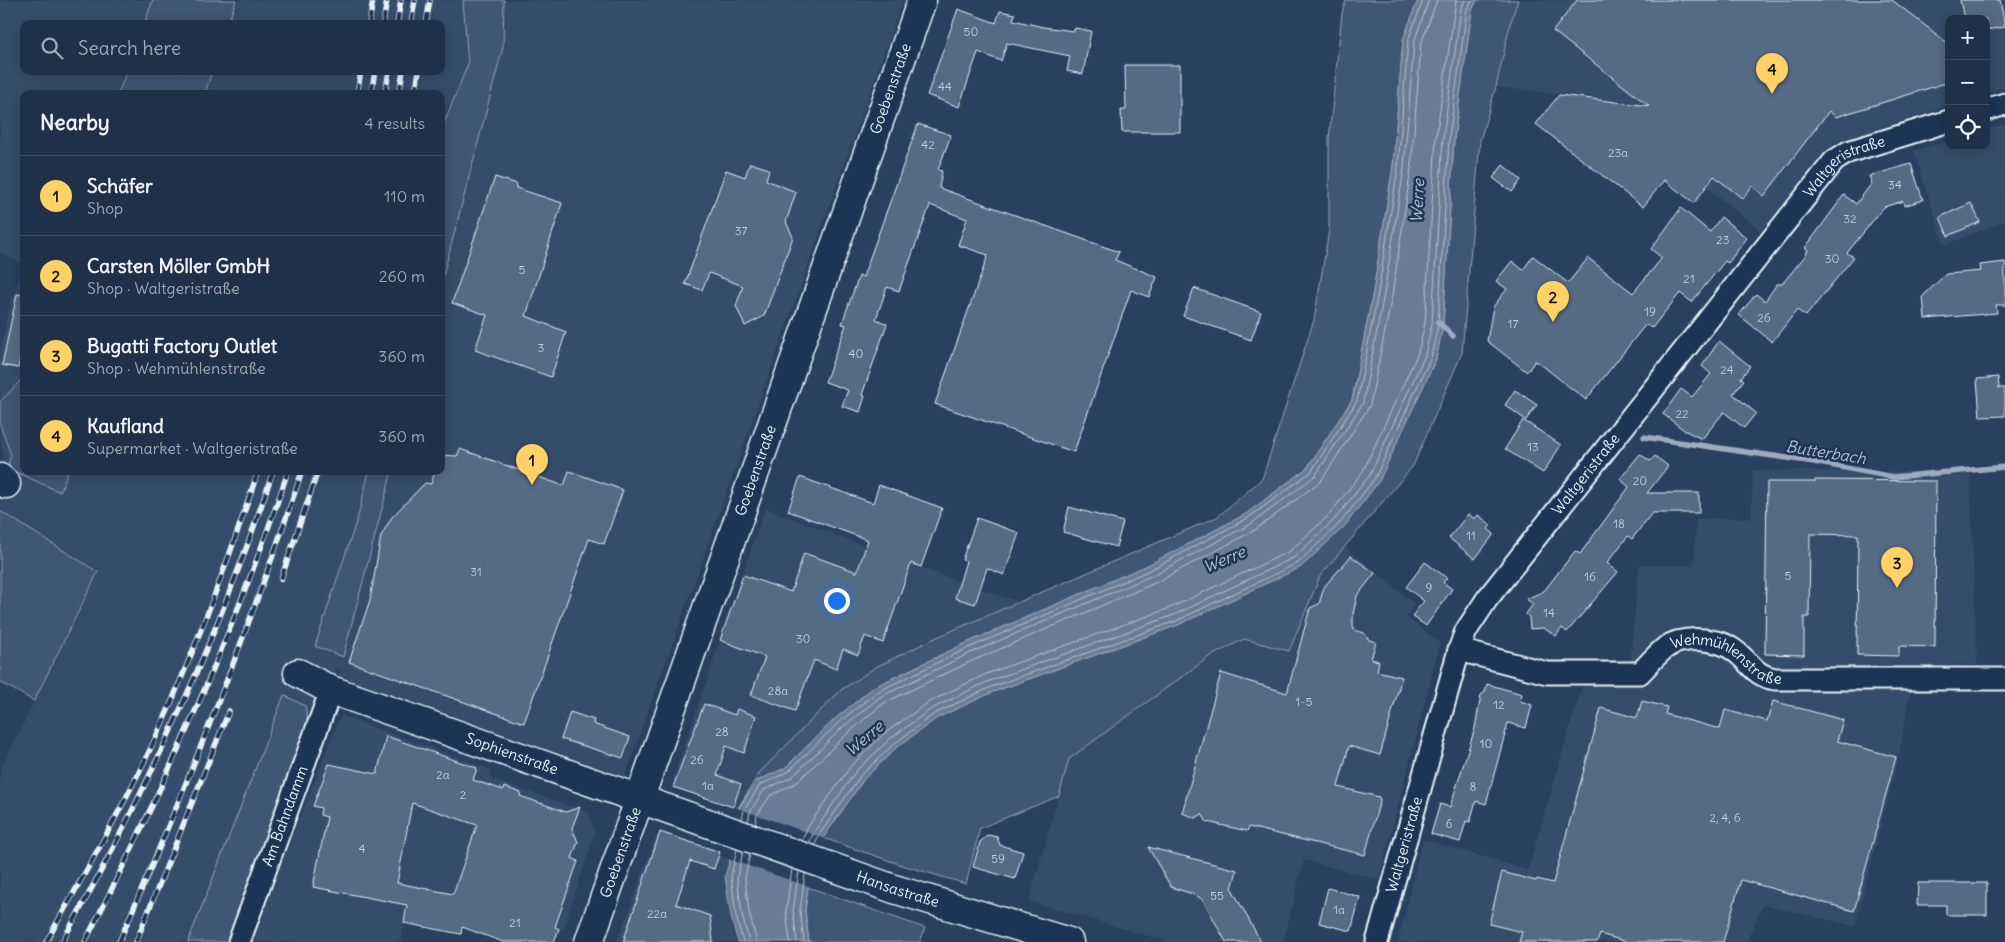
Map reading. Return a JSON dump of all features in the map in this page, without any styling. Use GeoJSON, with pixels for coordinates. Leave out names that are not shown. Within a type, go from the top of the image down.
{"type":"FeatureCollection","features":[{"type":"Feature","properties":{"kind":"street","name":"Goebenstraße"},"geometry":{"type":"LineString","coordinates":[[589,942],[922,0]]}},
{"type":"Feature","properties":{"kind":"street"},"geometry":{"type":"LineString","coordinates":[[1990,109],[2005,104]]}},
{"type":"Feature","properties":{"kind":"street","name":"Waltgeristraße"},"geometry":{"type":"LineString","coordinates":[[1377,942],[1458,650],[1466,630],[1487,599],[1834,161],[1848,152],[1945,122]]}},
{"type":"Feature","properties":{"kind":"street","name":"Wehmühlenstraße"},"geometry":{"type":"LineString","coordinates":[[1458,650],[1547,673],[1640,673],[1666,647],[1687,641],[1708,641],[1734,650],[1761,677],[1775,680],[2005,679]]}},
{"type":"Feature","properties":{"kind":"street","name":"Sophienstraße"},"geometry":{"type":"LineString","coordinates":[[298,672],[331,690],[727,830]]}},
{"type":"Feature","properties":{"kind":"street","name":"Am Bahndamm"},"geometry":{"type":"LineString","coordinates":[[239,942],[331,690]]}},
{"type":"Feature","properties":{"kind":"street","name":"Hansastraße"},"geometry":{"type":"LineString","coordinates":[[727,830],[894,889],[1069,942]]}},
{"type":"Feature","properties":{"kind":"shaded area"},"geometry":{"type":"Polygon","coordinates":[[[0,0],[903,0],[625,776],[339,677],[341,670],[337,668],[303,745],[222,942],[0,942],[0,771],[99,571],[0,513],[0,464],[4,454],[0,441],[0,351],[10,301],[20,278],[20,475],[445,475],[445,90],[20,90],[20,262],[0,253],[0,0]]]}},
{"type":"Feature","properties":{"kind":"shaded area"},"geometry":{"type":"Polygon","coordinates":[[[153,0],[236,0],[229,20],[146,20],[153,0]]]}},
{"type":"Feature","properties":{"kind":"shaded area"},"geometry":{"type":"Polygon","coordinates":[[[463,0],[504,0],[503,47],[445,269],[445,121],[468,64],[463,0]]]}},
{"type":"Feature","properties":{"kind":"shaded area"},"geometry":{"type":"Polygon","coordinates":[[[1346,0],[1418,0],[1403,40],[1393,166],[1373,292],[1352,400],[1307,468],[1246,514],[1148,565],[964,644],[874,687],[836,718],[785,768],[757,781],[738,808],[760,772],[841,690],[876,667],[935,638],[1217,517],[1262,479],[1314,320],[1329,230],[1329,138],[1342,13],[1346,0]]]}},
{"type":"Feature","properties":{"kind":"shaded area"},"geometry":{"type":"Polygon","coordinates":[[[1477,0],[1518,0],[1510,24],[1496,87],[1480,140],[1462,353],[1413,466],[1320,576],[1289,651],[1244,639],[1209,657],[1069,759],[1059,796],[980,828],[966,884],[902,865],[823,838],[864,779],[897,747],[937,718],[993,692],[1178,625],[1301,567],[1344,526],[1379,481],[1436,359],[1443,325],[1454,139],[1472,10],[1477,0]]]}},
{"type":"Feature","properties":{"kind":"shaded area"},"geometry":{"type":"Polygon","coordinates":[[[1518,0],[2005,0],[2005,87],[1990,92],[1990,15],[1945,15],[1945,106],[1835,143],[1761,231],[1595,98],[1496,87],[1510,24],[1518,0]]]}},
{"type":"Feature","properties":{"kind":"shaded area"},"geometry":{"type":"Polygon","coordinates":[[[125,75],[211,75],[206,90],[120,90],[125,75]]]}},
{"type":"Feature","properties":{"kind":"shaded area"},"geometry":{"type":"Polygon","coordinates":[[[2005,124],[2005,221],[1944,245],[1914,151],[1945,142],[1945,150],[1990,150],[1990,129],[2005,124]]]}},
{"type":"Feature","properties":{"kind":"shaded area"},"geometry":{"type":"Polygon","coordinates":[[[20,381],[20,474],[7,468],[11,455],[0,425],[0,402],[20,381]]]}},
{"type":"Feature","properties":{"kind":"shaded area"},"geometry":{"type":"Polygon","coordinates":[[[1753,470],[1970,473],[1977,665],[1919,666],[1911,688],[1899,754],[1855,926],[1763,905],[1746,942],[1398,942],[1423,839],[1528,870],[1589,662],[1630,664],[1639,565],[1694,565],[1696,519],[1751,518],[1753,470]]]}},
{"type":"Feature","properties":{"kind":"shaded area"},"geometry":{"type":"Polygon","coordinates":[[[22,475],[66,475],[60,492],[22,475]]]}},
{"type":"Feature","properties":{"kind":"shaded area"},"geometry":{"type":"Polygon","coordinates":[[[368,475],[391,475],[343,657],[315,646],[359,513],[368,475]]]}},
{"type":"Feature","properties":{"kind":"shaded area"},"geometry":{"type":"Polygon","coordinates":[[[765,508],[968,585],[1020,602],[935,638],[813,720],[760,772],[738,808],[676,789],[673,780],[765,508]]]}},
{"type":"Feature","properties":{"kind":"shaded area"},"geometry":{"type":"Polygon","coordinates":[[[0,511],[98,572],[34,701],[0,682],[0,511]]]}},
{"type":"Feature","properties":{"kind":"shaded area"},"geometry":{"type":"Polygon","coordinates":[[[1345,547],[1414,604],[1406,617],[1440,643],[1379,880],[1304,860],[1283,942],[1169,942],[1029,901],[1069,759],[1209,657],[1244,639],[1289,651],[1320,576],[1345,547]]]}},
{"type":"Feature","properties":{"kind":"shaded area"},"geometry":{"type":"Polygon","coordinates":[[[284,695],[305,706],[310,736],[231,942],[188,942],[284,695]]]}},
{"type":"Feature","properties":{"kind":"shaded area"},"geometry":{"type":"Polygon","coordinates":[[[341,715],[491,770],[491,779],[588,812],[595,833],[563,930],[466,897],[411,886],[401,942],[250,942],[341,715]]]}},
{"type":"Feature","properties":{"kind":"shaded area"},"geometry":{"type":"Polygon","coordinates":[[[663,833],[720,853],[719,856],[730,859],[725,876],[731,917],[738,942],[617,942],[657,835],[663,833]]]}},
{"type":"Feature","properties":{"kind":"shaded area"},"geometry":{"type":"Polygon","coordinates":[[[808,887],[925,928],[920,942],[809,942],[805,911],[808,887]]]}},
{"type":"Feature","properties":{"kind":"water","name":"Werre"},"geometry":{"type":"Polygon","coordinates":[[[1418,0],[1477,0],[1472,10],[1454,139],[1443,325],[1436,359],[1379,481],[1344,527],[1301,567],[1178,625],[993,692],[937,718],[897,747],[864,779],[823,838],[812,866],[808,887],[805,911],[809,942],[738,942],[731,917],[725,876],[739,808],[757,781],[785,768],[836,718],[874,687],[964,644],[1148,565],[1246,514],[1307,468],[1352,400],[1373,292],[1393,166],[1403,40],[1418,0]]]}},
{"type":"Feature","properties":{"kind":"pier"},"geometry":{"type":"Polygon","coordinates":[[[737,808],[826,839],[814,867],[810,887],[728,859],[737,808]]]}},
{"type":"Feature","properties":{"kind":"building"},"geometry":{"type":"Polygon","coordinates":[[[1577,0],[1892,0],[1945,41],[1945,83],[1836,117],[1829,111],[1764,196],[1752,186],[1743,199],[1714,176],[1694,203],[1664,180],[1643,207],[1536,124],[1559,95],[1649,106],[1553,31],[1577,0]]]}},
{"type":"Feature","properties":{"kind":"building"},"geometry":{"type":"Polygon","coordinates":[[[1960,0],[2000,0],[2005,27],[1990,29],[1990,15],[1963,15],[1960,0]]]}},
{"type":"Feature","properties":{"kind":"building"},"geometry":{"type":"Polygon","coordinates":[[[958,9],[996,23],[1000,11],[1015,14],[1013,20],[1043,27],[1074,31],[1075,28],[1091,31],[1083,74],[1067,71],[1070,56],[1007,43],[1001,61],[978,52],[959,107],[927,95],[958,9]]]}},
{"type":"Feature","properties":{"kind":"building"},"geometry":{"type":"Polygon","coordinates":[[[1125,65],[1180,65],[1180,132],[1122,132],[1121,110],[1126,110],[1125,65]]]}},
{"type":"Feature","properties":{"kind":"building"},"geometry":{"type":"Polygon","coordinates":[[[918,124],[951,135],[938,170],[942,171],[939,188],[1119,252],[1115,260],[1157,277],[1149,297],[1131,290],[1074,452],[935,404],[988,255],[958,245],[967,219],[930,205],[899,291],[887,287],[876,319],[887,324],[862,395],[865,396],[860,412],[842,406],[848,390],[825,382],[846,325],[842,324],[847,309],[859,276],[863,277],[918,124]]]}},
{"type":"Feature","properties":{"kind":"building"},"geometry":{"type":"Polygon","coordinates":[[[750,163],[769,169],[766,180],[796,192],[786,222],[793,237],[764,316],[745,326],[736,306],[743,286],[709,273],[702,290],[685,284],[726,170],[745,177],[750,163]]]}},
{"type":"Feature","properties":{"kind":"building"},"geometry":{"type":"Polygon","coordinates":[[[1911,164],[1923,200],[1904,206],[1903,201],[1884,207],[1847,253],[1854,257],[1806,316],[1797,310],[1772,342],[1739,315],[1756,294],[1765,301],[1777,284],[1782,284],[1805,256],[1808,250],[1805,248],[1844,195],[1856,204],[1872,183],[1869,176],[1911,164]]]}},
{"type":"Feature","properties":{"kind":"building"},"geometry":{"type":"Polygon","coordinates":[[[1503,165],[1521,180],[1512,192],[1493,178],[1503,165]]]}},
{"type":"Feature","properties":{"kind":"building"},"geometry":{"type":"Polygon","coordinates":[[[495,177],[517,184],[516,188],[562,203],[526,316],[566,332],[551,377],[475,350],[487,315],[452,303],[495,177]]]}},
{"type":"Feature","properties":{"kind":"building"},"geometry":{"type":"Polygon","coordinates":[[[1971,203],[1980,222],[1948,236],[1940,217],[1971,203]]]}},
{"type":"Feature","properties":{"kind":"building"},"geometry":{"type":"Polygon","coordinates":[[[1681,208],[1710,232],[1721,217],[1747,238],[1728,263],[1725,261],[1692,302],[1680,293],[1652,328],[1646,324],[1586,400],[1539,363],[1535,361],[1527,372],[1487,341],[1493,307],[1507,289],[1496,281],[1512,261],[1523,270],[1533,256],[1568,283],[1588,258],[1633,293],[1662,258],[1651,249],[1681,208]]]}},
{"type":"Feature","properties":{"kind":"building"},"geometry":{"type":"Polygon","coordinates":[[[2005,262],[2005,305],[1996,305],[1997,313],[1925,319],[1923,296],[1946,274],[1981,271],[1980,265],[2005,262]]]}},
{"type":"Feature","properties":{"kind":"building"},"geometry":{"type":"Polygon","coordinates":[[[1194,288],[1261,312],[1251,340],[1183,316],[1194,288]]]}},
{"type":"Feature","properties":{"kind":"building"},"geometry":{"type":"Polygon","coordinates":[[[17,294],[20,294],[20,359],[18,368],[2,365],[17,294]]]}},
{"type":"Feature","properties":{"kind":"building"},"geometry":{"type":"Polygon","coordinates":[[[1719,341],[1750,366],[1741,378],[1744,380],[1733,394],[1756,413],[1744,428],[1724,412],[1702,439],[1684,430],[1663,414],[1681,389],[1692,397],[1711,374],[1702,366],[1719,341]]]}},
{"type":"Feature","properties":{"kind":"building"},"geometry":{"type":"Polygon","coordinates":[[[1998,377],[1999,388],[2005,388],[2005,416],[1980,417],[1977,379],[1998,377]]]}},
{"type":"Feature","properties":{"kind":"building"},"geometry":{"type":"Polygon","coordinates":[[[1515,390],[1537,405],[1526,420],[1505,405],[1515,390]]]}},
{"type":"Feature","properties":{"kind":"building"},"geometry":{"type":"Polygon","coordinates":[[[1523,420],[1561,445],[1543,473],[1505,449],[1523,420]]]}},
{"type":"Feature","properties":{"kind":"building"},"geometry":{"type":"Polygon","coordinates":[[[460,449],[564,486],[569,471],[623,490],[604,544],[589,539],[524,723],[349,662],[370,600],[381,536],[392,517],[425,483],[431,484],[434,475],[445,475],[445,455],[457,456],[460,449]]]}},
{"type":"Feature","properties":{"kind":"building"},"geometry":{"type":"Polygon","coordinates":[[[1640,454],[1650,461],[1655,456],[1668,466],[1647,493],[1699,493],[1699,513],[1652,513],[1632,539],[1628,536],[1607,563],[1618,572],[1567,632],[1562,628],[1556,636],[1543,628],[1530,629],[1529,617],[1526,614],[1533,604],[1526,599],[1544,591],[1575,551],[1580,554],[1629,487],[1620,479],[1640,454]]]}},
{"type":"Feature","properties":{"kind":"building"},"geometry":{"type":"Polygon","coordinates":[[[800,477],[873,503],[879,485],[942,508],[921,567],[911,563],[883,643],[865,636],[858,655],[843,649],[836,669],[814,660],[795,711],[751,695],[765,657],[720,640],[743,575],[791,592],[804,553],[857,572],[868,540],[788,511],[800,477]]]}},
{"type":"Feature","properties":{"kind":"building"},"geometry":{"type":"Polygon","coordinates":[[[1815,480],[1936,481],[1935,647],[1899,646],[1899,656],[1857,655],[1858,535],[1810,534],[1809,617],[1804,617],[1804,655],[1765,654],[1767,482],[1815,482],[1815,480]]]}},
{"type":"Feature","properties":{"kind":"building"},"geometry":{"type":"Polygon","coordinates":[[[1069,507],[1123,522],[1116,547],[1063,532],[1069,507]]]}},
{"type":"Feature","properties":{"kind":"building"},"geometry":{"type":"Polygon","coordinates":[[[1468,514],[1475,519],[1478,515],[1491,525],[1488,529],[1494,534],[1475,559],[1449,538],[1468,514]]]}},
{"type":"Feature","properties":{"kind":"building"},"geometry":{"type":"Polygon","coordinates":[[[977,518],[1019,533],[1004,575],[987,568],[975,604],[955,598],[966,561],[962,560],[977,518]]]}},
{"type":"Feature","properties":{"kind":"building"},"geometry":{"type":"Polygon","coordinates":[[[1351,556],[1375,573],[1357,596],[1353,614],[1353,630],[1364,633],[1369,640],[1376,642],[1371,659],[1379,661],[1377,671],[1402,677],[1380,755],[1349,746],[1338,787],[1379,797],[1380,800],[1365,855],[1249,827],[1247,831],[1207,822],[1202,814],[1196,818],[1182,813],[1221,673],[1287,693],[1310,608],[1319,604],[1324,587],[1351,556]]]}},
{"type":"Feature","properties":{"kind":"building"},"geometry":{"type":"Polygon","coordinates":[[[1425,562],[1447,578],[1443,582],[1452,589],[1426,626],[1412,616],[1424,601],[1406,587],[1425,562]]]}},
{"type":"Feature","properties":{"kind":"building"},"geometry":{"type":"Polygon","coordinates":[[[1487,684],[1522,694],[1520,701],[1532,705],[1526,728],[1508,723],[1486,804],[1476,801],[1470,822],[1466,821],[1460,842],[1431,834],[1440,804],[1450,807],[1475,728],[1481,695],[1485,692],[1487,684]]]}},
{"type":"Feature","properties":{"kind":"building"},"geometry":{"type":"Polygon","coordinates":[[[1642,701],[1667,707],[1665,714],[1720,729],[1725,710],[1767,721],[1773,701],[1843,720],[1837,741],[1896,757],[1854,911],[1741,880],[1723,942],[1627,942],[1600,934],[1597,942],[1519,942],[1522,932],[1489,924],[1502,872],[1536,881],[1537,879],[1553,883],[1601,708],[1637,718],[1642,701]]]}},
{"type":"Feature","properties":{"kind":"building"},"geometry":{"type":"Polygon","coordinates":[[[704,704],[735,715],[737,709],[756,716],[744,753],[726,746],[717,775],[741,784],[733,807],[673,787],[704,704]]]}},
{"type":"Feature","properties":{"kind":"building"},"geometry":{"type":"Polygon","coordinates":[[[570,712],[594,720],[593,724],[630,737],[623,758],[561,739],[570,712]]]}},
{"type":"Feature","properties":{"kind":"building"},"geometry":{"type":"Polygon","coordinates":[[[386,736],[477,768],[473,780],[503,790],[504,787],[521,793],[520,796],[566,812],[580,807],[572,828],[578,842],[572,858],[578,861],[555,927],[559,929],[554,942],[503,942],[462,927],[461,934],[404,923],[407,905],[313,887],[327,817],[320,815],[321,808],[313,806],[329,764],[377,774],[386,736]],[[412,803],[397,883],[453,894],[477,825],[412,803]]]}},
{"type":"Feature","properties":{"kind":"building"},"geometry":{"type":"Polygon","coordinates":[[[660,832],[720,852],[714,869],[690,861],[676,904],[710,916],[713,942],[623,942],[660,832]]]}},
{"type":"Feature","properties":{"kind":"building"},"geometry":{"type":"Polygon","coordinates":[[[988,835],[997,837],[1000,845],[1023,852],[1015,879],[973,867],[980,842],[988,835]]]}},
{"type":"Feature","properties":{"kind":"building"},"geometry":{"type":"Polygon","coordinates":[[[1148,847],[1237,870],[1232,889],[1261,942],[1226,942],[1203,900],[1196,895],[1171,887],[1148,847]]]}},
{"type":"Feature","properties":{"kind":"building"},"geometry":{"type":"Polygon","coordinates":[[[1918,883],[1987,883],[1987,915],[1946,915],[1946,905],[1917,905],[1918,883]]]}},
{"type":"Feature","properties":{"kind":"building"},"geometry":{"type":"Polygon","coordinates":[[[1328,888],[1360,897],[1351,931],[1319,923],[1328,888]]]}},
{"type":"Feature","properties":{"kind":"waterway","name":"Butterbach"},"geometry":{"type":"LineString","coordinates":[[1438,322],[1453,336]]}},
{"type":"Feature","properties":{"kind":"waterway","name":"Butterbach"},"geometry":{"type":"LineString","coordinates":[[1644,437],[1814,462],[1893,477],[2005,467]]}},
{"type":"Feature","properties":{"kind":"railway"},"geometry":{"type":"LineString","coordinates":[[370,20],[373,0]]}},
{"type":"Feature","properties":{"kind":"railway"},"geometry":{"type":"LineString","coordinates":[[384,20],[387,0]]}},
{"type":"Feature","properties":{"kind":"railway"},"geometry":{"type":"LineString","coordinates":[[398,20],[401,0]]}},
{"type":"Feature","properties":{"kind":"railway"},"geometry":{"type":"LineString","coordinates":[[412,20],[415,0]]}},
{"type":"Feature","properties":{"kind":"railway"},"geometry":{"type":"LineString","coordinates":[[427,20],[430,0]]}},
{"type":"Feature","properties":{"kind":"railway"},"geometry":{"type":"LineString","coordinates":[[358,90],[360,75]]}},
{"type":"Feature","properties":{"kind":"railway"},"geometry":{"type":"LineString","coordinates":[[372,90],[374,75]]}},
{"type":"Feature","properties":{"kind":"railway"},"geometry":{"type":"LineString","coordinates":[[386,90],[388,75]]}},
{"type":"Feature","properties":{"kind":"railway"},"geometry":{"type":"LineString","coordinates":[[400,90],[402,75]]}},
{"type":"Feature","properties":{"kind":"railway"},"geometry":{"type":"LineString","coordinates":[[416,90],[418,75]]}},
{"type":"Feature","properties":{"kind":"railway"},"geometry":{"type":"LineString","coordinates":[[46,942],[110,827],[141,768],[169,708],[205,620],[257,475]]}},
{"type":"Feature","properties":{"kind":"railway"},"geometry":{"type":"LineString","coordinates":[[62,942],[152,771],[179,712],[229,593],[272,475]]}},
{"type":"Feature","properties":{"kind":"railway"},"geometry":{"type":"LineString","coordinates":[[85,942],[142,827],[196,711],[221,652],[287,475]]}},
{"type":"Feature","properties":{"kind":"railway"},"geometry":{"type":"LineString","coordinates":[[119,942],[216,709],[282,531],[301,475]]}},
{"type":"Feature","properties":{"kind":"railway"},"geometry":{"type":"LineString","coordinates":[[281,579],[317,475]]}},
{"type":"Feature","properties":{"kind":"railway"},"geometry":{"type":"LineString","coordinates":[[136,942],[229,711]]}},
{"type":"Feature","properties":{"kind":"place","name":"Kaufland"},"geometry":{"type":"Point","coordinates":[1772,94]}},
{"type":"Feature","properties":{"kind":"place","name":"Carsten Möller GmbH"},"geometry":{"type":"Point","coordinates":[1553,322]}},
{"type":"Feature","properties":{"kind":"place","name":"Schäfer"},"geometry":{"type":"Point","coordinates":[532,485]}},
{"type":"Feature","properties":{"kind":"place","name":"Bugatti Factory Outlet"},"geometry":{"type":"Point","coordinates":[1897,588]}}]}
